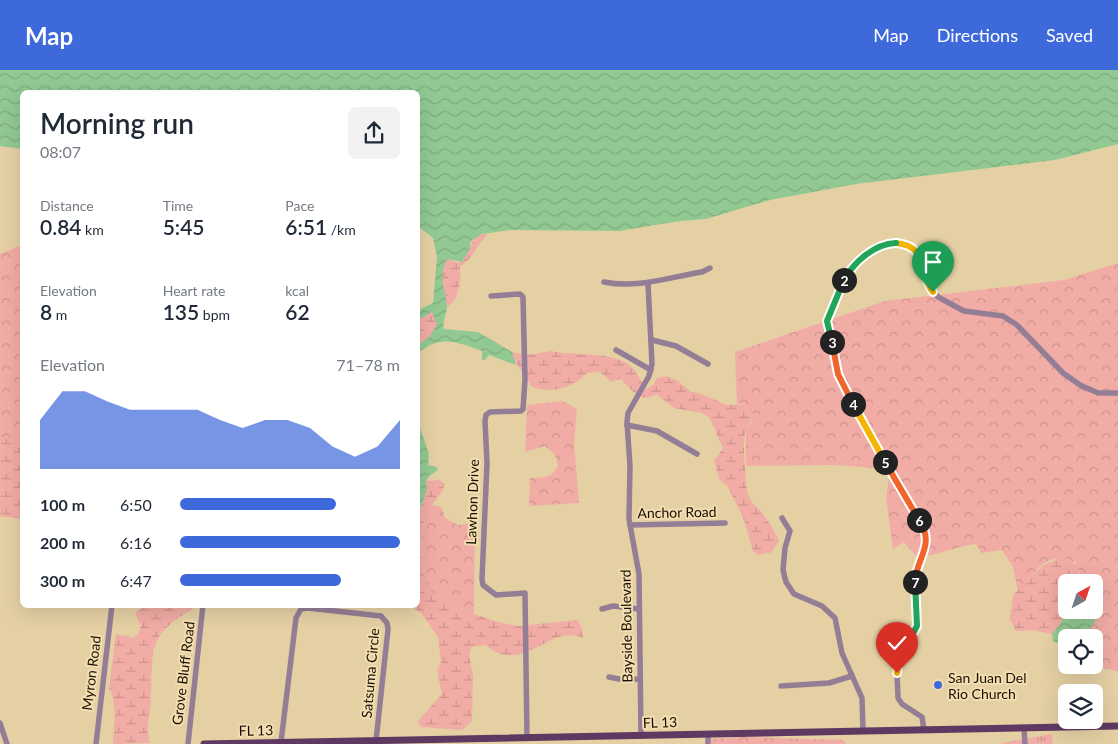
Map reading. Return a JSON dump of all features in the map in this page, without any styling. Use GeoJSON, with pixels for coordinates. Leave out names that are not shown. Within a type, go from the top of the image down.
{"type":"FeatureCollection","features":[{"type":"Feature","properties":{"kind":"main road","name":"FL 13"},"geometry":{"type":"LineString","coordinates":[[204,744],[376,741],[440,742],[641,735],[1118,726]]}},
{"type":"Feature","properties":{"kind":"street"},"geometry":{"type":"LineString","coordinates":[[924,730],[922,717],[902,704],[898,698],[897,673],[900,654],[917,626],[914,600],[915,577],[925,554],[926,538],[921,524],[899,489],[838,374],[827,321],[848,272],[866,255],[884,245],[896,243],[908,245],[920,256],[926,281],[938,297],[964,311],[1003,316],[1017,325],[1063,373],[1080,385],[1098,393],[1118,393]]}},
{"type":"Feature","properties":{"kind":"street"},"geometry":{"type":"LineString","coordinates":[[604,282],[624,285],[648,284],[702,272],[710,268]]}},
{"type":"Feature","properties":{"kind":"street","name":"Bayside Boulevard"},"geometry":{"type":"LineString","coordinates":[[641,735],[639,574],[628,504],[630,466],[627,425],[628,413],[651,370],[652,340],[648,284]]}},
{"type":"Feature","properties":{"kind":"street","name":"Lawhon Drive"},"geometry":{"type":"LineString","coordinates":[[491,296],[520,294],[523,297],[525,380],[523,409],[521,411],[490,412],[485,418],[487,463],[482,578],[483,585],[496,595],[525,593],[527,738]]}},
{"type":"Feature","properties":{"kind":"street"},"geometry":{"type":"LineString","coordinates":[[652,340],[676,346],[708,364]]}},
{"type":"Feature","properties":{"kind":"street"},"geometry":{"type":"LineString","coordinates":[[616,350],[651,370]]}},
{"type":"Feature","properties":{"kind":"street"},"geometry":{"type":"LineString","coordinates":[[627,425],[657,431],[697,454]]}},
{"type":"Feature","properties":{"kind":"street"},"geometry":{"type":"LineString","coordinates":[[782,518],[790,533],[785,548],[783,570],[786,582],[794,594],[822,606],[835,618],[842,652],[862,698],[863,731]]}},
{"type":"Feature","properties":{"kind":"street","name":"Anchor Road"},"geometry":{"type":"LineString","coordinates":[[630,525],[724,523]]}},
{"type":"Feature","properties":{"kind":"street"},"geometry":{"type":"LineString","coordinates":[[602,609],[613,606],[639,609]]}},
{"type":"Feature","properties":{"kind":"street","name":"Myron Road"},"geometry":{"type":"LineString","coordinates":[[96,744],[112,608]]}},
{"type":"Feature","properties":{"kind":"street","name":"Grove Bluff Road"},"geometry":{"type":"LineString","coordinates":[[188,744],[203,608]]}},
{"type":"Feature","properties":{"kind":"street","name":"Satsuma Circle"},"geometry":{"type":"LineString","coordinates":[[281,742],[296,618],[301,609],[308,608],[381,616],[387,623],[388,629],[376,741]]}},
{"type":"Feature","properties":{"kind":"street"},"geometry":{"type":"LineString","coordinates":[[781,686],[829,683],[852,676]]}},
{"type":"Feature","properties":{"kind":"street"},"geometry":{"type":"LineString","coordinates":[[609,677],[624,680],[639,679]]}},
{"type":"Feature","properties":{"kind":"street"},"geometry":{"type":"LineString","coordinates":[[0,723],[8,744]]}},
{"type":"Feature","properties":{"kind":"street"},"geometry":{"type":"LineString","coordinates":[[1024,728],[1025,744]]}},
{"type":"Feature","properties":{"kind":"street"},"geometry":{"type":"LineString","coordinates":[[708,734],[708,744]]}},
{"type":"Feature","properties":{"kind":"green space"},"geometry":{"type":"Polygon","coordinates":[[[488,234],[469,259],[460,267],[459,289],[455,299],[447,307],[441,276],[446,259],[459,263],[469,251],[476,238],[480,235],[488,234]]]}},
{"type":"Feature","properties":{"kind":"green space"},"geometry":{"type":"Polygon","coordinates":[[[19,246],[20,443],[0,437],[0,254],[19,246]]]}},
{"type":"Feature","properties":{"kind":"green space"},"geometry":{"type":"Polygon","coordinates":[[[1118,263],[1118,671],[1103,668],[1103,629],[1085,629],[1086,619],[1103,619],[1103,574],[1080,574],[1075,562],[1055,559],[1044,563],[1018,591],[1013,567],[1002,550],[981,553],[976,544],[931,555],[916,556],[904,542],[893,549],[886,498],[890,469],[834,465],[746,466],[746,429],[753,420],[742,403],[737,404],[735,352],[885,301],[1064,280],[1118,263]]]}},
{"type":"Feature","properties":{"kind":"green space"},"geometry":{"type":"Polygon","coordinates":[[[432,311],[437,324],[430,336],[420,344],[420,319],[432,311]]]}},
{"type":"Feature","properties":{"kind":"green space"},"geometry":{"type":"Polygon","coordinates":[[[551,351],[601,355],[620,360],[634,369],[646,389],[653,385],[657,378],[666,376],[677,380],[691,392],[699,393],[727,405],[750,404],[753,415],[744,440],[747,490],[749,498],[766,518],[779,541],[772,552],[758,555],[753,551],[744,520],[728,487],[719,479],[714,461],[723,448],[709,417],[702,413],[674,408],[656,394],[646,398],[641,397],[621,379],[611,382],[600,372],[587,373],[569,386],[554,390],[532,387],[513,357],[512,352],[527,355],[551,351]]]}},
{"type":"Feature","properties":{"kind":"green space"},"geometry":{"type":"Polygon","coordinates":[[[563,401],[577,409],[574,444],[579,503],[529,506],[530,478],[550,475],[558,465],[555,455],[545,446],[525,452],[527,405],[563,401]]]}},
{"type":"Feature","properties":{"kind":"green space"},"geometry":{"type":"Polygon","coordinates":[[[0,437],[20,443],[20,519],[0,516],[0,437]]]}},
{"type":"Feature","properties":{"kind":"green space"},"geometry":{"type":"Polygon","coordinates":[[[440,480],[444,484],[443,491],[427,514],[421,538],[423,564],[431,592],[468,612],[498,622],[518,626],[578,620],[582,629],[583,638],[570,635],[559,637],[524,653],[512,655],[499,653],[485,645],[471,647],[469,656],[473,675],[472,721],[462,730],[421,727],[418,721],[442,694],[437,670],[441,662],[438,637],[421,613],[413,608],[420,608],[420,510],[427,489],[426,481],[440,480]]]}},
{"type":"Feature","properties":{"kind":"green space"},"geometry":{"type":"Polygon","coordinates":[[[430,505],[442,507],[445,518],[458,525],[470,523],[475,525],[474,615],[431,592],[422,559],[423,527],[430,505]]]}},
{"type":"Feature","properties":{"kind":"green space"},"geometry":{"type":"Polygon","coordinates":[[[1068,558],[1078,568],[1080,574],[1058,574],[1058,619],[1062,619],[1061,623],[1052,634],[1032,630],[1016,631],[1010,619],[1013,595],[1043,566],[1058,559],[1068,558]]]}},
{"type":"Feature","properties":{"kind":"green space"},"geometry":{"type":"Polygon","coordinates":[[[141,608],[194,608],[169,625],[161,634],[156,644],[153,654],[148,727],[150,743],[113,744],[115,714],[113,698],[109,688],[116,634],[134,638],[138,634],[141,626],[135,613],[141,608]]]}},
{"type":"Feature","properties":{"kind":"green space"},"geometry":{"type":"Polygon","coordinates":[[[1052,734],[1053,744],[1002,744],[1002,743],[1052,734]]]}},
{"type":"Feature","properties":{"kind":"green space"},"geometry":{"type":"Polygon","coordinates":[[[744,737],[844,740],[846,744],[711,744],[710,739],[744,737]]]}},
{"type":"Feature","properties":{"kind":"water"},"geometry":{"type":"Polygon","coordinates":[[[0,70],[1118,70],[1118,144],[1055,160],[856,184],[770,200],[706,219],[680,221],[619,231],[510,230],[482,234],[471,241],[470,249],[462,262],[447,259],[444,265],[443,282],[447,306],[444,329],[478,332],[512,352],[516,365],[489,355],[485,360],[482,360],[482,351],[457,343],[434,343],[420,352],[420,344],[430,336],[437,324],[432,312],[420,319],[420,309],[433,303],[437,257],[433,238],[420,228],[420,90],[20,90],[20,149],[0,146],[0,70]]]}},
{"type":"Feature","properties":{"kind":"water"},"geometry":{"type":"Polygon","coordinates":[[[420,428],[429,454],[428,465],[436,467],[438,470],[429,476],[426,481],[427,489],[420,510],[420,428]]]}},
{"type":"Feature","properties":{"kind":"water"},"geometry":{"type":"Polygon","coordinates":[[[1062,619],[1095,619],[1095,623],[1089,629],[1058,629],[1058,643],[1053,641],[1052,634],[1062,619]]]}},
{"type":"Feature","properties":{"kind":"place","name":"San Juan Del Rio Church"},"geometry":{"type":"Point","coordinates":[938,685]}},
{"type":"Feature","properties":{"kind":"route"},"geometry":{"type":"LineString","coordinates":[[897,673],[900,654],[911,640],[917,626],[914,600],[915,577],[918,565],[924,558],[926,538],[921,524],[899,489],[841,382],[835,366],[827,321],[848,272],[859,260],[884,245],[896,243],[911,247],[920,256],[926,281],[933,292]]}}]}
